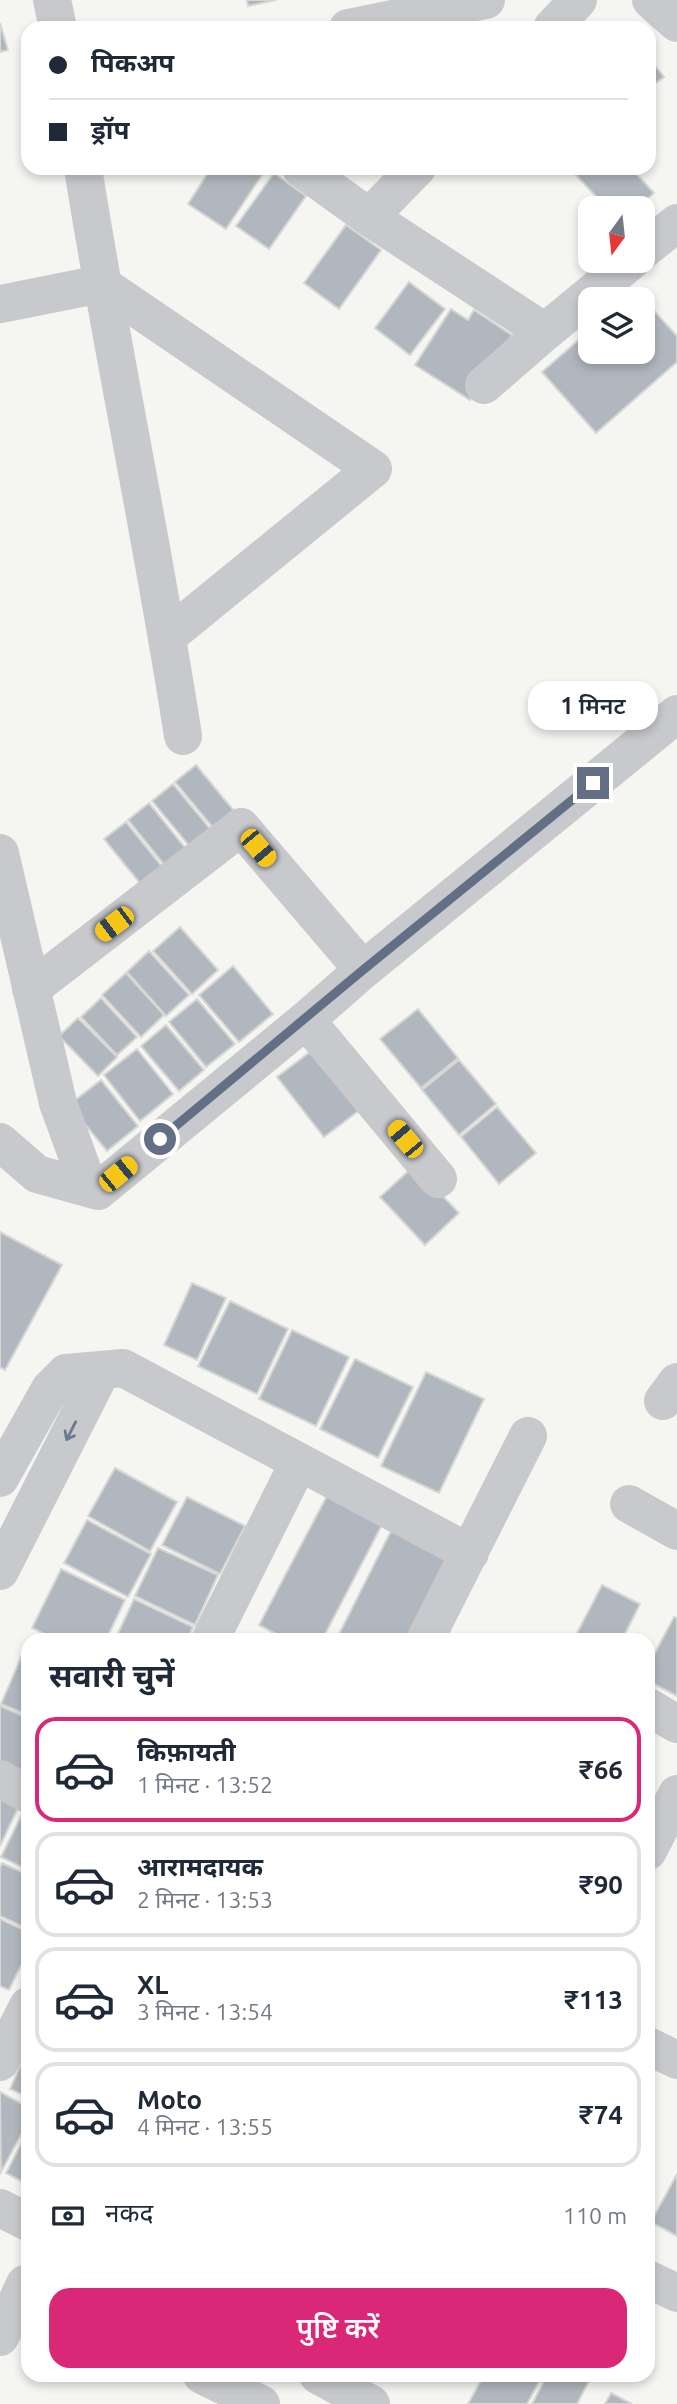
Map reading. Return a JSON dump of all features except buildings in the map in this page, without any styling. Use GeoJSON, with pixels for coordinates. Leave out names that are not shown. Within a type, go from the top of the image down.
{"type":"FeatureCollection","features":[{"type":"Feature","properties":{"kind":"street"},"geometry":{"type":"LineString","coordinates":[[52,0],[56,21]]}},
{"type":"Feature","properties":{"kind":"street"},"geometry":{"type":"LineString","coordinates":[[382,21],[486,0]]}},
{"type":"Feature","properties":{"kind":"street"},"geometry":{"type":"LineString","coordinates":[[558,21],[578,0]]}},
{"type":"Feature","properties":{"kind":"street"},"geometry":{"type":"LineString","coordinates":[[651,0],[677,23]]}},
{"type":"Feature","properties":{"kind":"street"},"geometry":{"type":"LineString","coordinates":[[84,175],[101,284],[168,636],[184,736]]}},
{"type":"Feature","properties":{"kind":"street"},"geometry":{"type":"LineString","coordinates":[[311,175],[369,217],[545,331]]}},
{"type":"Feature","properties":{"kind":"street"},"geometry":{"type":"LineString","coordinates":[[369,217],[410,175]]}},
{"type":"Feature","properties":{"kind":"street"},"geometry":{"type":"LineString","coordinates":[[655,241],[677,223]]}},
{"type":"Feature","properties":{"kind":"street"},"geometry":{"type":"LineString","coordinates":[[484,385],[616,273]]}},
{"type":"Feature","properties":{"kind":"street"},"geometry":{"type":"LineString","coordinates":[[0,304],[101,284],[373,469],[168,636]]}},
{"type":"Feature","properties":{"kind":"street"},"geometry":{"type":"LineString","coordinates":[[0,1142],[37,1174],[98,1191],[677,714]]}},
{"type":"Feature","properties":{"kind":"street"},"geometry":{"type":"LineString","coordinates":[[31,989],[241,827],[363,970]]}},
{"type":"Feature","properties":{"kind":"street"},"geometry":{"type":"LineString","coordinates":[[0,853],[58,1103],[89,1188]]}},
{"type":"Feature","properties":{"kind":"street"},"geometry":{"type":"LineString","coordinates":[[306,1020],[438,1179]]}},
{"type":"Feature","properties":{"kind":"street"},"geometry":{"type":"LineString","coordinates":[[0,1478],[50,1389],[66,1373],[123,1368],[470,1553]]}},
{"type":"Feature","properties":{"kind":"street"},"geometry":{"type":"LineString","coordinates":[[0,1571],[102,1370]]}},
{"type":"Feature","properties":{"kind":"street"},"geometry":{"type":"LineString","coordinates":[[429,1633],[528,1436]]}},
{"type":"Feature","properties":{"kind":"street"},"geometry":{"type":"LineString","coordinates":[[214,1633],[299,1462]]}},
{"type":"Feature","properties":{"kind":"street"},"geometry":{"type":"LineString","coordinates":[[629,1504],[677,1531]]}},
{"type":"Feature","properties":{"kind":"street"},"geometry":{"type":"LineString","coordinates":[[655,1711],[677,1724]]}},
{"type":"Feature","properties":{"kind":"street"},"geometry":{"type":"LineString","coordinates":[[0,1779],[21,1790]]}},
{"type":"Feature","properties":{"kind":"street"},"geometry":{"type":"LineString","coordinates":[[655,1837],[677,1794]]}},
{"type":"Feature","properties":{"kind":"street"},"geometry":{"type":"LineString","coordinates":[[0,2062],[21,2020]]}},
{"type":"Feature","properties":{"kind":"street"},"geometry":{"type":"LineString","coordinates":[[655,2049],[677,2060]]}},
{"type":"Feature","properties":{"kind":"street"},"geometry":{"type":"LineString","coordinates":[[0,2208],[21,2218]]}},
{"type":"Feature","properties":{"kind":"street"},"geometry":{"type":"LineString","coordinates":[[0,2337],[18,2280]]}},
{"type":"Feature","properties":{"kind":"street"},"geometry":{"type":"LineString","coordinates":[[655,2282],[677,2293]]}},
{"type":"Feature","properties":{"kind":"street"},"geometry":{"type":"LineString","coordinates":[[336,2382],[371,2396]]}},
{"type":"Feature","properties":{"kind":"street"},"geometry":{"type":"LineString","coordinates":[[218,2385],[261,2404]]}},
{"type":"Feature","properties":{"kind":"route"},"geometry":{"type":"LineString","coordinates":[[160,1139],[593,783]]}}]}
